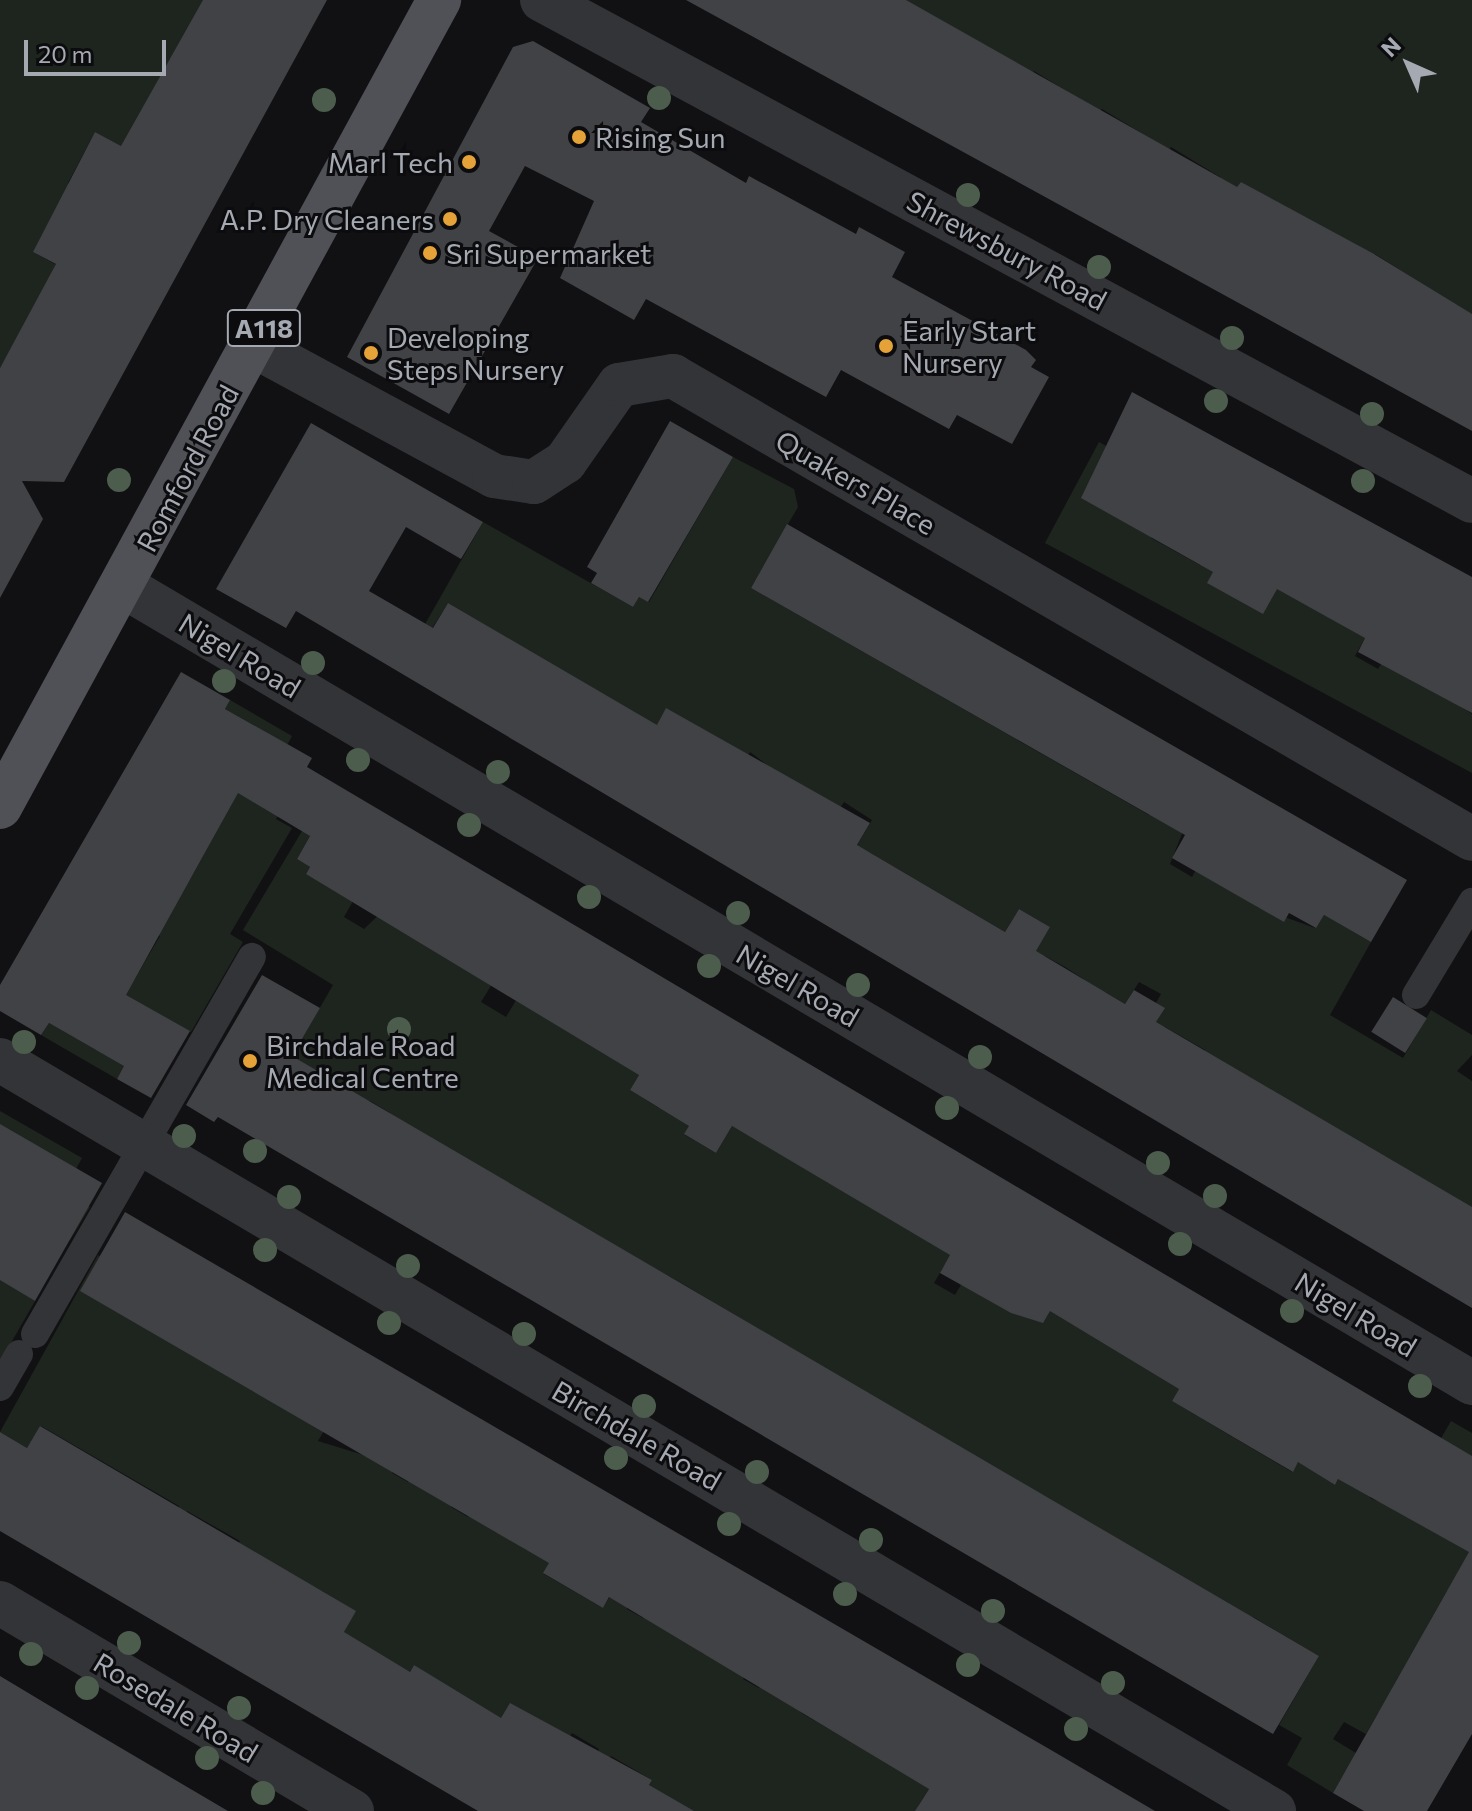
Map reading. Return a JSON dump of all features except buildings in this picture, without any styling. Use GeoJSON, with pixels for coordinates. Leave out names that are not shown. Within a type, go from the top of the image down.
{"type":"FeatureCollection","features":[{"type":"Feature","properties":{"kind":"main road","name":"Romford Road"},"geometry":{"type":"LineString","coordinates":[[0,807],[254,346],[439,0]]}},
{"type":"Feature","properties":{"kind":"street","name":"Shrewsbury Road"},"geometry":{"type":"LineString","coordinates":[[542,0],[1472,501]]}},
{"type":"Feature","properties":{"kind":"street","name":"Quakers Place"},"geometry":{"type":"LineString","coordinates":[[254,346],[494,476],[534,482],[565,462],[619,385],[673,376],[1472,839]]}},
{"type":"Feature","properties":{"kind":"street","name":"Nigel Road"},"geometry":{"type":"LineString","coordinates":[[123,586],[1472,1383]]}},
{"type":"Feature","properties":{"kind":"street","name":"Birchdale Road"},"geometry":{"type":"LineString","coordinates":[[0,1060],[1274,1811]]}},
{"type":"Feature","properties":{"kind":"street","name":"Rosedale Road"},"geometry":{"type":"LineString","coordinates":[[0,1603],[352,1811]]}},
{"type":"Feature","properties":{"kind":"lane"},"geometry":{"type":"LineString","coordinates":[[1416,995],[1472,902]]}},
{"type":"Feature","properties":{"kind":"lane"},"geometry":{"type":"LineString","coordinates":[[0,1387],[252,957]]}},
{"type":"Feature","properties":{"kind":"shaded area"},"geometry":{"type":"Polygon","coordinates":[[[0,0],[222,0],[160,168],[95,132],[68,183],[134,220],[33,252],[97,287],[14,343],[0,368],[0,0]]]}},
{"type":"Feature","properties":{"kind":"shaded area"},"geometry":{"type":"Polygon","coordinates":[[[906,0],[1472,0],[1472,313],[1459,335],[1424,285],[1375,254],[1348,296],[1357,249],[1241,182],[1214,224],[1197,213],[1220,177],[1171,147],[1146,187],[1151,139],[1102,109],[1076,149],[1086,103],[1034,71],[1008,112],[906,0]]]}},
{"type":"Feature","properties":{"kind":"shaded area"},"geometry":{"type":"Polygon","coordinates":[[[1099,442],[1179,486],[1151,538],[1200,565],[1229,513],[1386,599],[1355,656],[1378,669],[1386,656],[1472,714],[1472,773],[1045,543],[1099,442]]]}},
{"type":"Feature","properties":{"kind":"shaded area"},"geometry":{"type":"Polygon","coordinates":[[[733,457],[794,489],[798,507],[751,588],[1149,815],[1193,806],[1170,864],[1192,877],[1208,848],[1257,907],[1315,928],[1324,915],[1371,942],[1330,1015],[1403,1058],[1431,1010],[1472,1035],[1472,1055],[1457,1071],[1472,1081],[1472,1208],[1188,1079],[1205,1050],[1165,1027],[1139,1050],[1164,1008],[1156,1003],[1161,994],[1139,982],[1125,1004],[1105,992],[1088,1020],[1069,1008],[1085,980],[1065,967],[1045,956],[1028,984],[1019,979],[1050,927],[1019,909],[1005,932],[869,852],[841,873],[872,820],[844,802],[835,816],[750,752],[737,774],[656,726],[472,655],[488,627],[448,603],[431,630],[424,626],[483,522],[633,607],[639,597],[649,602],[733,457]]]}},
{"type":"Feature","properties":{"kind":"shaded area"},"geometry":{"type":"Polygon","coordinates":[[[230,700],[292,736],[273,771],[297,785],[276,819],[292,828],[230,934],[243,942],[191,1032],[155,1012],[117,1079],[41,1035],[49,1023],[96,1050],[109,1029],[75,976],[133,982],[160,936],[113,908],[169,915],[196,869],[269,734],[225,709],[230,700]]]}},
{"type":"Feature","properties":{"kind":"shaded area"},"geometry":{"type":"Polygon","coordinates":[[[302,831],[312,832],[297,859],[310,867],[306,874],[372,867],[344,917],[364,929],[385,909],[492,984],[481,1002],[506,1017],[521,992],[662,1037],[630,1090],[659,1108],[721,1073],[685,1135],[716,1153],[732,1126],[799,1165],[971,1221],[934,1283],[955,1295],[965,1278],[1069,1278],[1200,1354],[1172,1401],[1292,1472],[1320,1426],[1319,1475],[1335,1485],[1341,1474],[1388,1467],[1370,1498],[1400,1510],[1451,1421],[1472,1433],[1472,1605],[1447,1591],[1425,1630],[1458,1650],[1378,1713],[1366,1734],[1344,1722],[1333,1739],[1387,1772],[1345,1772],[1333,1793],[1287,1765],[1302,1738],[1279,1725],[1319,1656],[1253,1617],[1249,1623],[683,1284],[387,1119],[390,1113],[372,1102],[329,1087],[333,1079],[315,1069],[273,1089],[333,985],[243,930],[302,831]]]}},
{"type":"Feature","properties":{"kind":"shaded area"},"geometry":{"type":"Polygon","coordinates":[[[0,1111],[82,1158],[64,1191],[90,1207],[70,1240],[42,1223],[6,1283],[35,1301],[0,1362],[0,1111]]]}},
{"type":"Feature","properties":{"kind":"shaded area"},"geometry":{"type":"Polygon","coordinates":[[[98,1255],[342,1400],[318,1441],[396,1465],[392,1473],[408,1482],[413,1474],[456,1499],[451,1507],[468,1517],[473,1509],[526,1550],[567,1532],[544,1574],[603,1608],[627,1567],[627,1609],[643,1618],[648,1611],[702,1653],[748,1670],[743,1679],[759,1688],[764,1681],[803,1714],[930,1787],[918,1806],[926,1811],[634,1811],[652,1780],[611,1756],[580,1807],[570,1801],[599,1749],[572,1733],[567,1741],[497,1724],[414,1665],[394,1698],[344,1632],[355,1611],[315,1587],[211,1591],[240,1541],[187,1511],[158,1560],[151,1555],[179,1506],[41,1426],[27,1448],[0,1432],[98,1255]]]}},
{"type":"Feature","properties":{"kind":"place","name":"Rising Sun"},"geometry":{"type":"Point","coordinates":[579,137]}},
{"type":"Feature","properties":{"kind":"place","name":"Marl Tech"},"geometry":{"type":"Point","coordinates":[469,162]}},
{"type":"Feature","properties":{"kind":"place","name":"A.P. Dry Cleaners"},"geometry":{"type":"Point","coordinates":[450,219]}},
{"type":"Feature","properties":{"kind":"place","name":"Sri Supermarket"},"geometry":{"type":"Point","coordinates":[430,253]}},
{"type":"Feature","properties":{"kind":"place","name":"Early Start Nursery"},"geometry":{"type":"Point","coordinates":[886,346]}},
{"type":"Feature","properties":{"kind":"place","name":"Developing Steps Nursery"},"geometry":{"type":"Point","coordinates":[371,353]}},
{"type":"Feature","properties":{"kind":"place","name":"Birchdale Road Medical Centre"},"geometry":{"type":"Point","coordinates":[250,1061]}}]}
